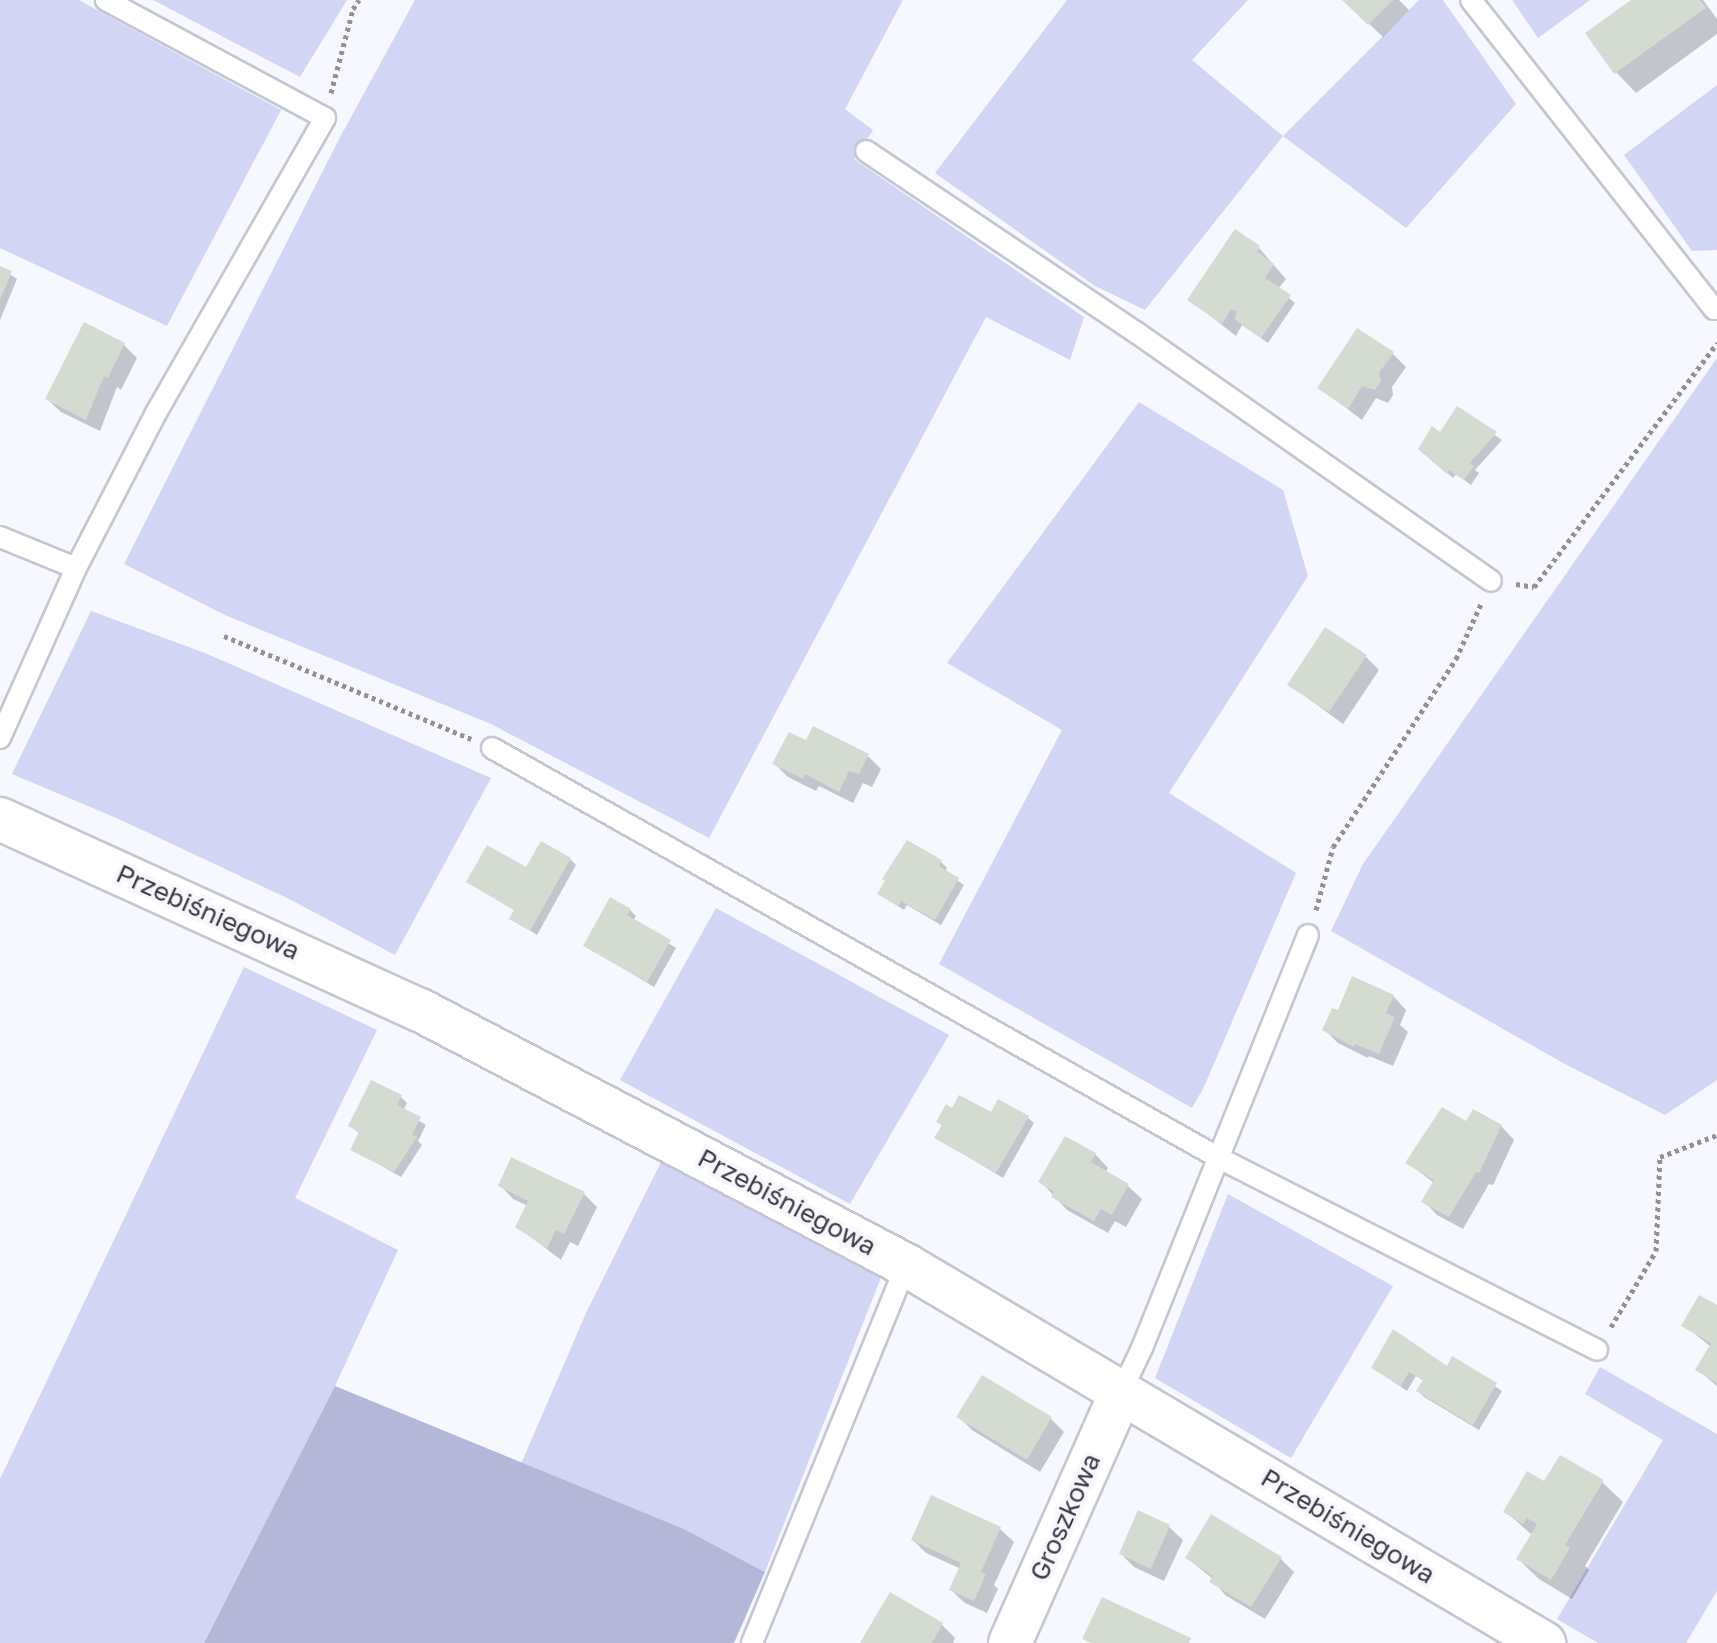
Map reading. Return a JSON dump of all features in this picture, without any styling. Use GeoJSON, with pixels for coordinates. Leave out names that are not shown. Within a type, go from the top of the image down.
{"type":"FeatureCollection","features":[{"type":"Feature","properties":{"kind":"street","name":"Przebiśniegowa"},"geometry":{"type":"LineString","coordinates":[[0,819],[345,972],[906,1265],[1540,1642]]}},
{"type":"Feature","properties":{"kind":"street","name":"Groszkowa"},"geometry":{"type":"LineString","coordinates":[[1010,1643],[1121,1392]]}},
{"type":"Feature","properties":{"kind":"lane"},"geometry":{"type":"LineString","coordinates":[[0,738],[76,568],[156,413],[325,118],[106,0]]}},
{"type":"Feature","properties":{"kind":"lane"},"geometry":{"type":"LineString","coordinates":[[1471,0],[1714,309],[1717,308]]}},
{"type":"Feature","properties":{"kind":"lane"},"geometry":{"type":"LineString","coordinates":[[866,151],[1137,333],[1491,581]]}},
{"type":"Feature","properties":{"kind":"lane"},"geometry":{"type":"LineString","coordinates":[[0,537],[76,568]]}},
{"type":"Feature","properties":{"kind":"lane"},"geometry":{"type":"LineString","coordinates":[[492,748],[1219,1158],[1597,1350]]}},
{"type":"Feature","properties":{"kind":"lane"},"geometry":{"type":"LineString","coordinates":[[1121,1392],[1142,1348],[1308,935]]}},
{"type":"Feature","properties":{"kind":"lane"},"geometry":{"type":"LineString","coordinates":[[752,1643],[906,1265]]}},
{"type":"Feature","properties":{"kind":"path"},"geometry":{"type":"LineString","coordinates":[[325,118],[353,9],[359,0]]}},
{"type":"Feature","properties":{"kind":"path"},"geometry":{"type":"LineString","coordinates":[[1308,935],[1333,847],[1456,659],[1491,581],[1534,587],[1717,343]]}},
{"type":"Feature","properties":{"kind":"path"},"geometry":{"type":"LineString","coordinates":[[224,636],[492,748]]}},
{"type":"Feature","properties":{"kind":"path"},"geometry":{"type":"LineString","coordinates":[[1597,1350],[1656,1251],[1660,1157],[1717,1135]]}},
{"type":"Feature","properties":{"kind":"shaded area"},"geometry":{"type":"Polygon","coordinates":[[[0,0],[79,0],[281,110],[167,326],[0,248],[0,0]]]}},
{"type":"Feature","properties":{"kind":"shaded area"},"geometry":{"type":"Polygon","coordinates":[[[153,0],[347,0],[300,77],[153,0]]]}},
{"type":"Feature","properties":{"kind":"shaded area"},"geometry":{"type":"Polygon","coordinates":[[[415,0],[903,0],[845,109],[873,130],[854,159],[1084,317],[1070,360],[986,317],[709,838],[491,724],[225,615],[124,564],[339,139],[415,0]]]}},
{"type":"Feature","properties":{"kind":"shaded area"},"geometry":{"type":"Polygon","coordinates":[[[1067,0],[1248,0],[1192,60],[1283,136],[1145,310],[1095,286],[935,173],[1067,0]]]}},
{"type":"Feature","properties":{"kind":"shaded area"},"geometry":{"type":"Polygon","coordinates":[[[1419,0],[1443,0],[1516,104],[1406,228],[1283,136],[1419,0]]]}},
{"type":"Feature","properties":{"kind":"shaded area"},"geometry":{"type":"Polygon","coordinates":[[[1512,0],[1590,0],[1538,38],[1512,0]]]}},
{"type":"Feature","properties":{"kind":"shaded area"},"geometry":{"type":"Polygon","coordinates":[[[1717,85],[1717,250],[1692,251],[1624,155],[1717,85]]]}},
{"type":"Feature","properties":{"kind":"shaded area"},"geometry":{"type":"Polygon","coordinates":[[[1717,358],[1717,1080],[1665,1115],[1563,1063],[1331,931],[1363,864],[1717,358]]]}},
{"type":"Feature","properties":{"kind":"shaded area"},"geometry":{"type":"Polygon","coordinates":[[[1139,402],[1283,490],[1308,576],[1169,793],[1296,873],[1204,1087],[1192,1108],[939,964],[1062,730],[947,663],[1139,402]]]}},
{"type":"Feature","properties":{"kind":"shaded area"},"geometry":{"type":"Polygon","coordinates":[[[91,611],[205,653],[491,778],[395,955],[289,899],[121,820],[12,774],[91,611]]]}},
{"type":"Feature","properties":{"kind":"shaded area"},"geometry":{"type":"Polygon","coordinates":[[[716,908],[949,1035],[850,1204],[620,1080],[716,908]]]}},
{"type":"Feature","properties":{"kind":"shaded area"},"geometry":{"type":"Polygon","coordinates":[[[244,967],[377,1030],[295,1198],[398,1250],[335,1386],[204,1643],[0,1643],[0,1479],[244,967]]]}},
{"type":"Feature","properties":{"kind":"shaded area"},"geometry":{"type":"Polygon","coordinates":[[[664,1156],[882,1275],[765,1572],[684,1529],[521,1464],[586,1313],[664,1156]]]}},
{"type":"Feature","properties":{"kind":"shaded area"},"geometry":{"type":"Polygon","coordinates":[[[1228,1194],[1393,1286],[1291,1458],[1155,1378],[1228,1194]]]}},
{"type":"Feature","properties":{"kind":"shaded area"},"geometry":{"type":"Polygon","coordinates":[[[1600,1367],[1717,1434],[1717,1591],[1686,1643],[1598,1643],[1557,1619],[1663,1440],[1585,1394],[1600,1367]]]}},
{"type":"Feature","properties":{"kind":"shaded area"},"geometry":{"type":"Polygon","coordinates":[[[335,1386],[684,1529],[765,1572],[734,1643],[204,1643],[335,1386]]]}},
{"type":"Feature","properties":{"kind":"building"},"geometry":{"type":"Polygon","coordinates":[[[1342,0],[1393,0],[1368,25],[1342,0]]]}},
{"type":"Feature","properties":{"kind":"building"},"geometry":{"type":"Polygon","coordinates":[[[1631,0],[1700,0],[1706,8],[1614,74],[1585,33],[1631,0]]]}},
{"type":"Feature","properties":{"kind":"building"},"geometry":{"type":"Polygon","coordinates":[[[1235,229],[1260,246],[1257,252],[1274,264],[1265,278],[1291,295],[1261,338],[1234,319],[1237,312],[1231,309],[1222,324],[1187,300],[1235,229]]]}},
{"type":"Feature","properties":{"kind":"building"},"geometry":{"type":"Polygon","coordinates":[[[0,266],[12,271],[0,300],[0,266]]]}},
{"type":"Feature","properties":{"kind":"building"},"geometry":{"type":"Polygon","coordinates":[[[84,322],[125,343],[108,378],[104,376],[86,420],[45,399],[84,322]]]}},
{"type":"Feature","properties":{"kind":"building"},"geometry":{"type":"Polygon","coordinates":[[[1357,328],[1394,352],[1379,373],[1381,381],[1375,390],[1362,386],[1348,409],[1317,388],[1357,328]]]}},
{"type":"Feature","properties":{"kind":"building"},"geometry":{"type":"Polygon","coordinates":[[[1457,406],[1497,432],[1470,463],[1474,466],[1464,480],[1449,470],[1447,474],[1418,449],[1432,426],[1440,432],[1457,406]]]}},
{"type":"Feature","properties":{"kind":"building"},"geometry":{"type":"Polygon","coordinates":[[[1325,627],[1367,655],[1329,712],[1287,685],[1325,627]]]}},
{"type":"Feature","properties":{"kind":"building"},"geometry":{"type":"Polygon","coordinates":[[[813,726],[869,754],[859,774],[849,771],[839,792],[805,774],[803,779],[772,764],[789,732],[806,740],[813,726]]]}},
{"type":"Feature","properties":{"kind":"building"},"geometry":{"type":"Polygon","coordinates":[[[907,840],[942,860],[939,866],[959,878],[935,920],[901,901],[898,906],[877,894],[885,881],[882,879],[907,840]]]}},
{"type":"Feature","properties":{"kind":"building"},"geometry":{"type":"Polygon","coordinates":[[[541,841],[571,858],[530,931],[509,919],[514,910],[466,882],[487,845],[526,867],[541,841]]]}},
{"type":"Feature","properties":{"kind":"building"},"geometry":{"type":"Polygon","coordinates":[[[610,897],[631,909],[627,915],[671,940],[647,982],[583,946],[610,897]]]}},
{"type":"Feature","properties":{"kind":"building"},"geometry":{"type":"Polygon","coordinates":[[[1352,976],[1394,995],[1386,1013],[1395,1017],[1379,1054],[1355,1044],[1354,1047],[1322,1030],[1332,1008],[1338,1010],[1352,976]]]}},
{"type":"Feature","properties":{"kind":"building"},"geometry":{"type":"Polygon","coordinates":[[[371,1080],[402,1095],[397,1105],[421,1117],[412,1135],[417,1137],[394,1172],[350,1150],[359,1132],[348,1126],[371,1080]]]}},
{"type":"Feature","properties":{"kind":"building"},"geometry":{"type":"Polygon","coordinates":[[[959,1095],[991,1112],[998,1099],[1029,1116],[996,1173],[934,1138],[942,1125],[936,1122],[946,1104],[952,1108],[959,1095]]]}},
{"type":"Feature","properties":{"kind":"building"},"geometry":{"type":"Polygon","coordinates":[[[1442,1107],[1466,1121],[1473,1109],[1502,1125],[1479,1173],[1476,1172],[1449,1217],[1421,1202],[1434,1180],[1405,1163],[1442,1107]]]}},
{"type":"Feature","properties":{"kind":"building"},"geometry":{"type":"Polygon","coordinates":[[[1065,1136],[1096,1153],[1091,1162],[1129,1184],[1112,1215],[1101,1209],[1094,1221],[1051,1197],[1054,1192],[1038,1182],[1065,1136]]]}},
{"type":"Feature","properties":{"kind":"building"},"geometry":{"type":"Polygon","coordinates":[[[511,1157],[585,1192],[564,1234],[556,1230],[547,1248],[515,1227],[528,1201],[498,1186],[511,1157]]]}},
{"type":"Feature","properties":{"kind":"building"},"geometry":{"type":"Polygon","coordinates":[[[1699,1295],[1717,1305],[1717,1383],[1695,1370],[1711,1343],[1681,1326],[1699,1295]]]}},
{"type":"Feature","properties":{"kind":"building"},"geometry":{"type":"Polygon","coordinates":[[[1393,1329],[1447,1366],[1452,1356],[1497,1383],[1473,1425],[1416,1391],[1423,1380],[1409,1372],[1401,1386],[1371,1368],[1393,1329]]]}},
{"type":"Feature","properties":{"kind":"building"},"geometry":{"type":"Polygon","coordinates":[[[982,1375],[1052,1417],[1027,1460],[956,1417],[982,1375]]]}},
{"type":"Feature","properties":{"kind":"building"},"geometry":{"type":"Polygon","coordinates":[[[1560,1455],[1604,1480],[1565,1545],[1570,1548],[1551,1580],[1516,1559],[1537,1524],[1527,1518],[1523,1524],[1503,1512],[1527,1471],[1544,1481],[1560,1455]]]}},
{"type":"Feature","properties":{"kind":"building"},"geometry":{"type":"Polygon","coordinates":[[[931,1495],[1001,1527],[981,1572],[986,1574],[974,1601],[949,1590],[961,1563],[911,1540],[931,1495]]]}},
{"type":"Feature","properties":{"kind":"building"},"geometry":{"type":"Polygon","coordinates":[[[1138,1510],[1170,1525],[1151,1569],[1119,1554],[1138,1510]]]}},
{"type":"Feature","properties":{"kind":"building"},"geometry":{"type":"Polygon","coordinates":[[[1211,1514],[1282,1557],[1251,1607],[1209,1582],[1213,1576],[1185,1558],[1211,1514]]]}},
{"type":"Feature","properties":{"kind":"building"},"geometry":{"type":"Polygon","coordinates":[[[890,1592],[943,1623],[932,1643],[860,1643],[890,1592]]]}},
{"type":"Feature","properties":{"kind":"building"},"geometry":{"type":"Polygon","coordinates":[[[1102,1597],[1191,1638],[1189,1643],[1091,1643],[1082,1639],[1102,1597]]]}}]}
